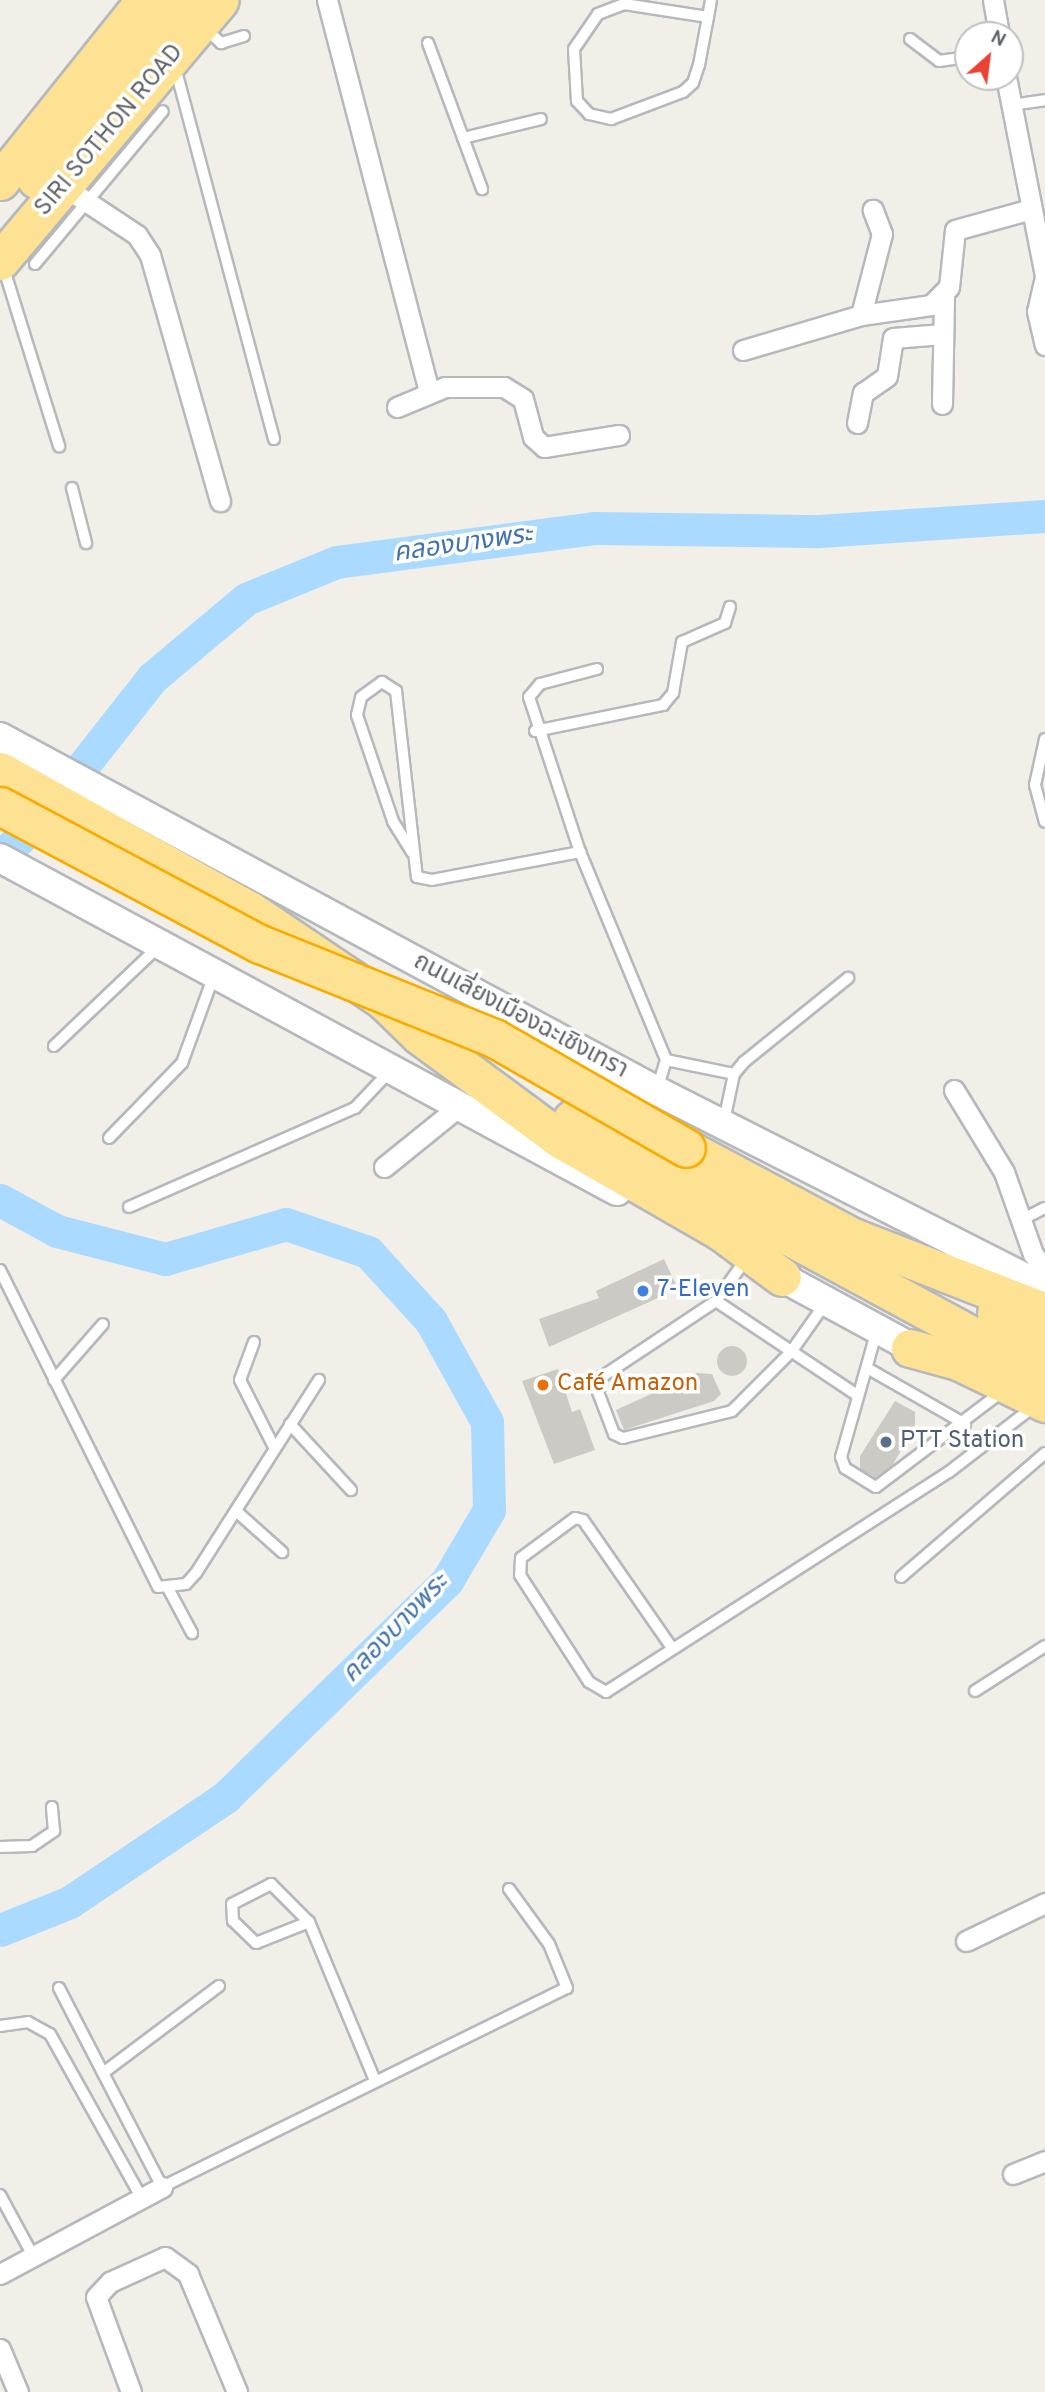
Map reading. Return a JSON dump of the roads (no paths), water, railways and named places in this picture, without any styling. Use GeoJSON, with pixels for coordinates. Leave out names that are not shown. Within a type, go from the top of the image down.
{"type":"FeatureCollection","features":[{"type":"Feature","properties":{"kind":"highway"},"geometry":{"type":"LineString","coordinates":[[4,167],[132,5]]}},
{"type":"Feature","properties":{"kind":"highway"},"geometry":{"type":"LineString","coordinates":[[0,223],[61,150],[201,8]]}},
{"type":"Feature","properties":{"kind":"highway","name":"SIRI SOTHON ROAD"},"geometry":{"type":"LineString","coordinates":[[12,262],[76,194],[173,58],[201,8]]}},
{"type":"Feature","properties":{"kind":"highway"},"geometry":{"type":"LineString","coordinates":[[2,749],[383,1000],[419,1035],[560,1139],[720,1231],[782,1277]]}},
{"type":"Feature","properties":{"kind":"highway"},"geometry":{"type":"LineString","coordinates":[[0,806],[260,944],[494,1038],[687,1148],[1045,1339]]}},
{"type":"Feature","properties":{"kind":"highway"},"geometry":{"type":"LineString","coordinates":[[419,1035],[1045,1375]]}},
{"type":"Feature","properties":{"kind":"highway"},"geometry":{"type":"LineString","coordinates":[[853,1237],[1045,1312]]}},
{"type":"Feature","properties":{"kind":"highway"},"geometry":{"type":"LineString","coordinates":[[910,1348],[958,1361],[1039,1411]]}},
{"type":"Feature","properties":{"kind":"main road","name":"ถนนเลี่ยงเมืองฉะเชิงเทรา"},"geometry":{"type":"LineString","coordinates":[[2,749],[123,801],[657,1091],[1045,1288]]}},
{"type":"Feature","properties":{"kind":"main road"},"geometry":{"type":"LineString","coordinates":[[0,859],[457,1108],[782,1277],[910,1348],[999,1394],[1039,1411]]}},
{"type":"Feature","properties":{"kind":"street"},"geometry":{"type":"LineString","coordinates":[[327,0],[429,391]]}},
{"type":"Feature","properties":{"kind":"street"},"geometry":{"type":"LineString","coordinates":[[993,0],[997,21]]}},
{"type":"Feature","properties":{"kind":"street"},"geometry":{"type":"LineString","coordinates":[[1009,91],[1036,213],[1045,277],[1037,311],[1045,345]]}},
{"type":"Feature","properties":{"kind":"street"},"geometry":{"type":"LineString","coordinates":[[76,194],[137,234],[150,255],[220,501]]}},
{"type":"Feature","properties":{"kind":"street"},"geometry":{"type":"LineString","coordinates":[[861,315],[882,234],[873,210]]}},
{"type":"Feature","properties":{"kind":"street"},"geometry":{"type":"LineString","coordinates":[[942,404],[944,295],[955,230],[1036,213]]}},
{"type":"Feature","properties":{"kind":"street"},"geometry":{"type":"LineString","coordinates":[[743,350],[861,315],[930,305],[944,295]]}},
{"type":"Feature","properties":{"kind":"street"},"geometry":{"type":"LineString","coordinates":[[857,424],[863,393],[887,376],[893,338],[943,334]]}},
{"type":"Feature","properties":{"kind":"street"},"geometry":{"type":"LineString","coordinates":[[397,407],[429,391],[468,384],[516,391],[533,438],[544,447],[619,435]]}},
{"type":"Feature","properties":{"kind":"street"},"geometry":{"type":"LineString","coordinates":[[954,1090],[1025,1218],[1032,1254],[1045,1270]]}},
{"type":"Feature","properties":{"kind":"street"},"geometry":{"type":"LineString","coordinates":[[384,1167],[457,1108]]}},
{"type":"Feature","properties":{"kind":"street"},"geometry":{"type":"LineString","coordinates":[[966,1941],[1045,1903]]}},
{"type":"Feature","properties":{"kind":"street"},"geometry":{"type":"LineString","coordinates":[[1013,2174],[1045,2161]]}},
{"type":"Feature","properties":{"kind":"street"},"geometry":{"type":"LineString","coordinates":[[0,2274],[32,2254],[162,2187]]}},
{"type":"Feature","properties":{"kind":"street"},"geometry":{"type":"LineString","coordinates":[[131,2392],[96,2297],[110,2282],[165,2258],[188,2274],[237,2392]]}},
{"type":"Feature","properties":{"kind":"street"},"geometry":{"type":"LineString","coordinates":[[0,2349],[18,2392]]}},
{"type":"Feature","properties":{"kind":"lane"},"geometry":{"type":"LineString","coordinates":[[708,17],[624,4],[598,14],[574,49],[577,101],[589,114],[611,119],[683,92],[693,83],[708,17],[711,0]]}},
{"type":"Feature","properties":{"kind":"lane"},"geometry":{"type":"LineString","coordinates":[[201,8],[220,43],[244,36]]}},
{"type":"Feature","properties":{"kind":"lane"},"geometry":{"type":"LineString","coordinates":[[910,38],[939,61],[954,59]]}},
{"type":"Feature","properties":{"kind":"lane"},"geometry":{"type":"LineString","coordinates":[[428,43],[482,189]]}},
{"type":"Feature","properties":{"kind":"lane"},"geometry":{"type":"LineString","coordinates":[[173,58],[274,439]]}},
{"type":"Feature","properties":{"kind":"lane"},"geometry":{"type":"LineString","coordinates":[[1012,105],[1045,100]]}},
{"type":"Feature","properties":{"kind":"lane"},"geometry":{"type":"LineString","coordinates":[[76,194],[163,111]]}},
{"type":"Feature","properties":{"kind":"lane"},"geometry":{"type":"LineString","coordinates":[[463,138],[541,119]]}},
{"type":"Feature","properties":{"kind":"lane"},"geometry":{"type":"LineString","coordinates":[[12,262],[59,446]]}},
{"type":"Feature","properties":{"kind":"lane"},"geometry":{"type":"LineString","coordinates":[[72,488],[86,543]]}},
{"type":"Feature","properties":{"kind":"lane"},"geometry":{"type":"LineString","coordinates":[[536,731],[663,705],[673,693],[682,642],[725,623],[730,607]]}},
{"type":"Feature","properties":{"kind":"lane"},"geometry":{"type":"LineString","coordinates":[[597,669],[532,690],[536,731],[580,852],[666,1060],[657,1091]]}},
{"type":"Feature","properties":{"kind":"lane"},"geometry":{"type":"LineString","coordinates":[[412,852],[393,821],[357,715],[361,697],[382,682],[396,691],[414,871],[423,880],[580,852]]}},
{"type":"Feature","properties":{"kind":"lane"},"geometry":{"type":"LineString","coordinates":[[1045,739],[1035,785],[1045,822]]}},
{"type":"Feature","properties":{"kind":"lane"},"geometry":{"type":"LineString","coordinates":[[54,1046],[160,945]]}},
{"type":"Feature","properties":{"kind":"lane"},"geometry":{"type":"LineString","coordinates":[[109,1138],[182,1063],[214,975]]}},
{"type":"Feature","properties":{"kind":"lane"},"geometry":{"type":"LineString","coordinates":[[723,1125],[734,1074],[848,978]]}},
{"type":"Feature","properties":{"kind":"lane"},"geometry":{"type":"LineString","coordinates":[[666,1060],[734,1074]]}},
{"type":"Feature","properties":{"kind":"lane"},"geometry":{"type":"LineString","coordinates":[[129,1206],[355,1108],[390,1070]]}},
{"type":"Feature","properties":{"kind":"lane"},"geometry":{"type":"LineString","coordinates":[[1025,1218],[1045,1208]]}},
{"type":"Feature","properties":{"kind":"lane"},"geometry":{"type":"LineString","coordinates":[[746,1258],[716,1301],[600,1378],[598,1392],[614,1434],[623,1438],[732,1411],[790,1352],[827,1301]]}},
{"type":"Feature","properties":{"kind":"lane"},"geometry":{"type":"LineString","coordinates":[[0,1270],[149,1577],[169,1590],[192,1633]]}},
{"type":"Feature","properties":{"kind":"lane"},"geometry":{"type":"LineString","coordinates":[[716,1301],[858,1395]]}},
{"type":"Feature","properties":{"kind":"lane"},"geometry":{"type":"LineString","coordinates":[[54,1380],[103,1324]]}},
{"type":"Feature","properties":{"kind":"lane"},"geometry":{"type":"LineString","coordinates":[[877,1330],[841,1457],[845,1468],[876,1487],[965,1424],[999,1394]]}},
{"type":"Feature","properties":{"kind":"lane"},"geometry":{"type":"LineString","coordinates":[[254,1342],[240,1380],[275,1449]]}},
{"type":"Feature","properties":{"kind":"lane"},"geometry":{"type":"LineString","coordinates":[[867,1368],[965,1424]]}},
{"type":"Feature","properties":{"kind":"lane"},"geometry":{"type":"LineString","coordinates":[[169,1590],[196,1573],[319,1380]]}},
{"type":"Feature","properties":{"kind":"lane"},"geometry":{"type":"LineString","coordinates":[[672,1648],[583,1520],[575,1518],[521,1558],[520,1575],[599,1693],[672,1648],[999,1439],[1039,1411]]}},
{"type":"Feature","properties":{"kind":"lane"},"geometry":{"type":"LineString","coordinates":[[290,1424],[351,1490]]}},
{"type":"Feature","properties":{"kind":"lane"},"geometry":{"type":"LineString","coordinates":[[901,1577],[1043,1458]]}},
{"type":"Feature","properties":{"kind":"lane"},"geometry":{"type":"LineString","coordinates":[[236,1511],[282,1552]]}},
{"type":"Feature","properties":{"kind":"lane"},"geometry":{"type":"LineString","coordinates":[[975,1691],[1045,1646]]}},
{"type":"Feature","properties":{"kind":"lane"},"geometry":{"type":"LineString","coordinates":[[0,1847],[32,1846],[54,1831],[52,1807]]}},
{"type":"Feature","properties":{"kind":"lane"},"geometry":{"type":"LineString","coordinates":[[309,1922],[256,1943],[233,1921],[232,1904],[271,1884],[309,1922],[374,2078]]}},
{"type":"Feature","properties":{"kind":"lane"},"geometry":{"type":"LineString","coordinates":[[59,1988],[162,2187],[374,2078],[567,1987],[549,1944],[509,1889]]}},
{"type":"Feature","properties":{"kind":"lane"},"geometry":{"type":"LineString","coordinates":[[103,2073],[219,1986]]}},
{"type":"Feature","properties":{"kind":"lane"},"geometry":{"type":"LineString","coordinates":[[0,2026],[28,2022],[50,2034],[141,2197]]}},
{"type":"Feature","properties":{"kind":"lane"},"geometry":{"type":"LineString","coordinates":[[0,2195],[32,2254]]}},
{"type":"Feature","properties":{"kind":"waterway","name":"คลองบางพระ"},"geometry":{"type":"LineString","coordinates":[[0,858],[49,809],[152,678],[246,599],[336,562],[594,528],[819,531],[1045,516]]}},
{"type":"Feature","properties":{"kind":"waterway","name":"คลองบางพระ"},"geometry":{"type":"LineString","coordinates":[[0,1200],[57,1231],[165,1259],[286,1224],[368,1252],[431,1321],[487,1422],[489,1510],[447,1581],[226,1797],[70,1902],[0,1930]]}},
{"type":"Feature","properties":{"kind":"place","name":"7-Eleven"},"geometry":{"type":"Point","coordinates":[643,1291]}},
{"type":"Feature","properties":{"kind":"place","name":"Café Amazon"},"geometry":{"type":"Point","coordinates":[543,1385]}},
{"type":"Feature","properties":{"kind":"place","name":"PTT Station"},"geometry":{"type":"Point","coordinates":[886,1442]}}]}
